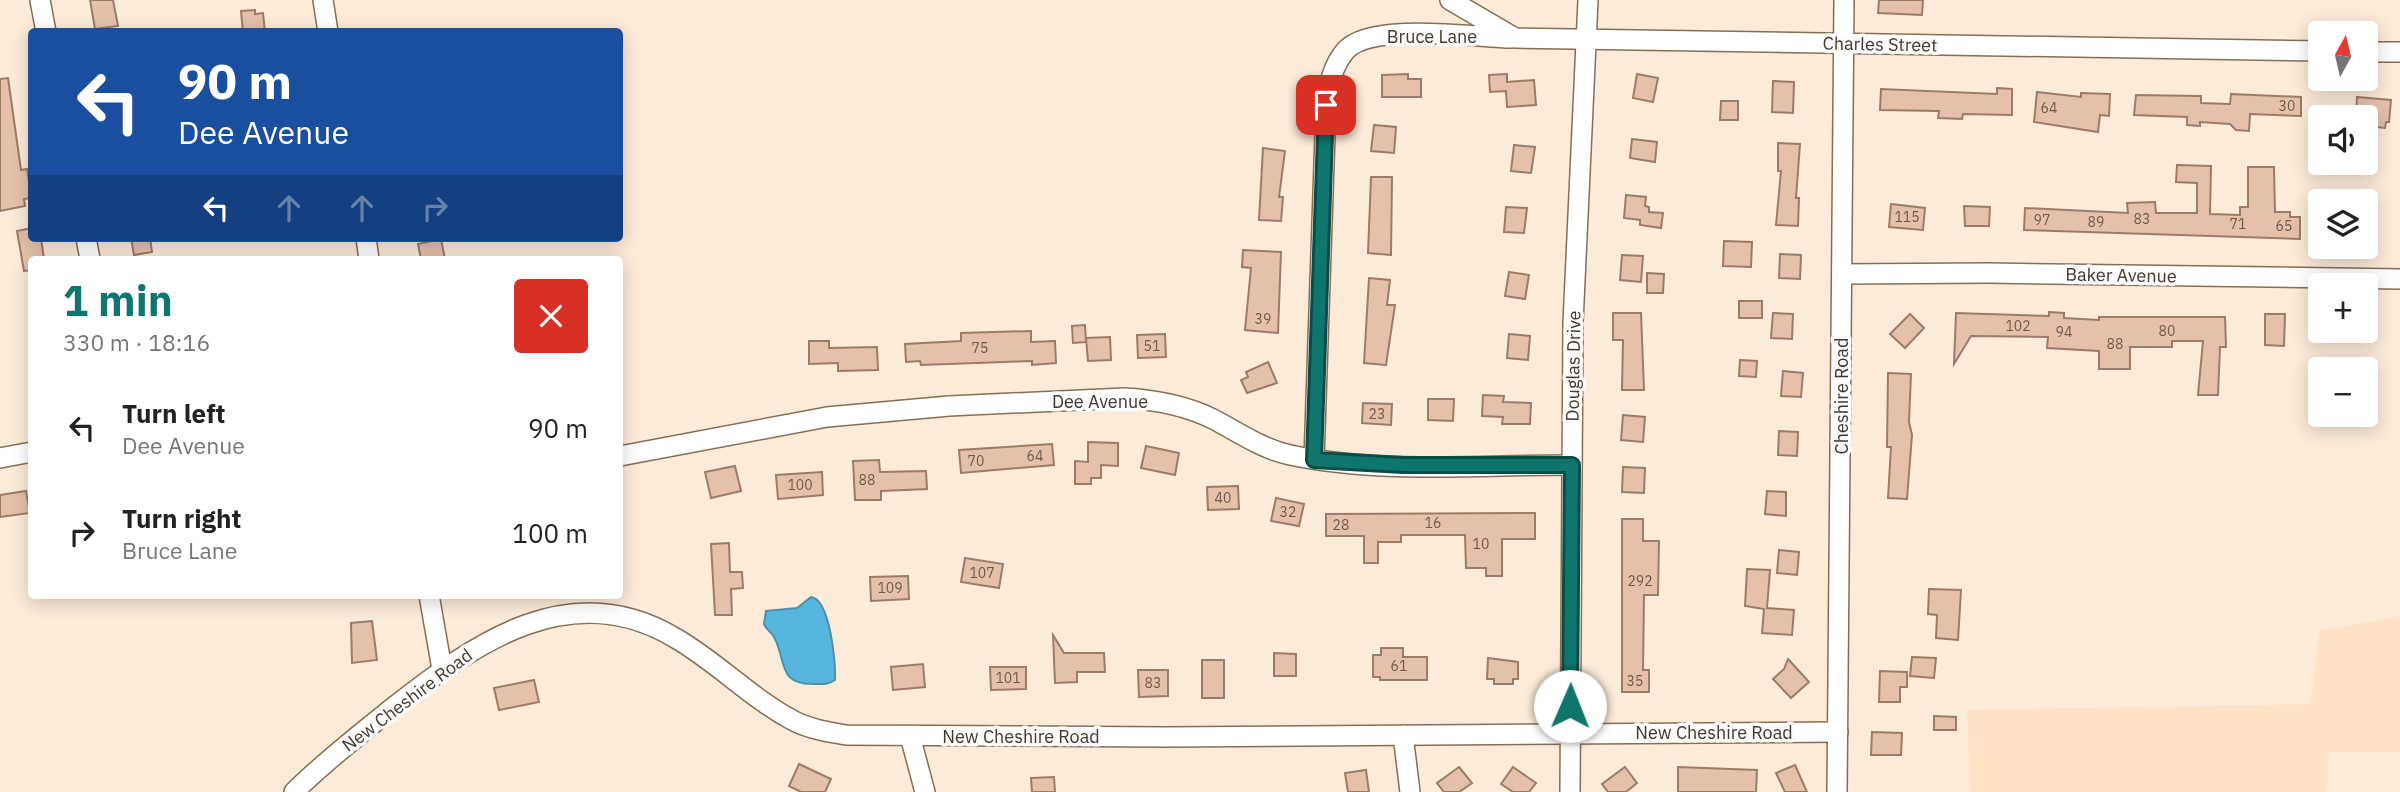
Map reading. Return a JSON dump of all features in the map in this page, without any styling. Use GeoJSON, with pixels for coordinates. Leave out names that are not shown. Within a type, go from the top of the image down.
{"type":"FeatureCollection","features":[{"type":"Feature","properties":{"kind":"street"},"geometry":{"type":"LineString","coordinates":[[40,0],[45,28]]}},
{"type":"Feature","properties":{"kind":"street"},"geometry":{"type":"LineString","coordinates":[[323,0],[327,28]]}},
{"type":"Feature","properties":{"kind":"street","name":"Charles Street"},"geometry":{"type":"LineString","coordinates":[[1450,0],[1515,38],[2308,51]]}},
{"type":"Feature","properties":{"kind":"street","name":"Douglas Drive"},"geometry":{"type":"LineString","coordinates":[[1570,792],[1573,323],[1588,0]]}},
{"type":"Feature","properties":{"kind":"street","name":"Cheshire Road"},"geometry":{"type":"LineString","coordinates":[[1837,792],[1844,0]]}},
{"type":"Feature","properties":{"kind":"street","name":"Bruce Lane"},"geometry":{"type":"LineString","coordinates":[[1314,460],[1326,105],[1337,62],[1348,48],[1363,39],[1385,34],[1515,38]]}},
{"type":"Feature","properties":{"kind":"street"},"geometry":{"type":"LineString","coordinates":[[2378,52],[2400,52]]}},
{"type":"Feature","properties":{"kind":"street","name":"Baker Avenue"},"geometry":{"type":"LineString","coordinates":[[1842,274],[1989,273],[2400,279]]}},
{"type":"Feature","properties":{"kind":"street","name":"Dee Avenue"},"geometry":{"type":"LineString","coordinates":[[623,455],[766,426],[875,412],[1125,398],[1155,400],[1183,407],[1259,444],[1314,460],[1403,465],[1572,465]]}},
{"type":"Feature","properties":{"kind":"street"},"geometry":{"type":"LineString","coordinates":[[0,458],[28,453]]}},
{"type":"Feature","properties":{"kind":"street"},"geometry":{"type":"LineString","coordinates":[[430,599],[442,669]]}},
{"type":"Feature","properties":{"kind":"street","name":"New Cheshire Road"},"geometry":{"type":"LineString","coordinates":[[294,792],[334,755],[442,669],[482,645],[534,622],[565,613],[593,611],[622,614],[647,622],[678,639],[795,722],[845,735],[1839,732]]}},
{"type":"Feature","properties":{"kind":"street"},"geometry":{"type":"LineString","coordinates":[[1403,734],[1410,792]]}},
{"type":"Feature","properties":{"kind":"street"},"geometry":{"type":"LineString","coordinates":[[910,736],[925,792]]}},
{"type":"Feature","properties":{"kind":"shaded area"},"geometry":{"type":"Polygon","coordinates":[[[2400,616],[2400,752],[2329,752],[2327,792],[1970,792],[1967,710],[2310,704],[2320,630],[2400,616]]]}},
{"type":"Feature","properties":{"kind":"water"},"geometry":{"type":"Polygon","coordinates":[[[811,597],[818,600],[823,608],[831,633],[835,680],[827,683],[802,683],[788,675],[774,637],[764,624],[766,611],[797,608],[811,597]]]}},
{"type":"Feature","properties":{"kind":"building"},"geometry":{"type":"Polygon","coordinates":[[[90,0],[113,0],[118,26],[95,28],[90,0]]]}},
{"type":"Feature","properties":{"kind":"building"},"geometry":{"type":"Polygon","coordinates":[[[1879,0],[1923,0],[1922,15],[1878,13],[1879,0]]]}},
{"type":"Feature","properties":{"kind":"building"},"geometry":{"type":"Polygon","coordinates":[[[255,10],[255,14],[263,13],[265,28],[243,28],[241,11],[255,10]]]}},
{"type":"Feature","properties":{"kind":"building"},"geometry":{"type":"Polygon","coordinates":[[[1408,74],[1408,79],[1421,79],[1421,97],[1382,97],[1382,75],[1408,74]]]}},
{"type":"Feature","properties":{"kind":"building"},"geometry":{"type":"Polygon","coordinates":[[[1507,74],[1507,82],[1534,80],[1536,105],[1507,107],[1506,91],[1490,92],[1489,75],[1507,74]]]}},
{"type":"Feature","properties":{"kind":"building"},"geometry":{"type":"Polygon","coordinates":[[[1637,74],[1658,78],[1653,102],[1633,98],[1637,74]]]}},
{"type":"Feature","properties":{"kind":"building"},"geometry":{"type":"Polygon","coordinates":[[[8,78],[21,170],[27,169],[28,175],[28,198],[24,199],[25,206],[0,211],[0,79],[8,78]]]}},
{"type":"Feature","properties":{"kind":"building"},"geometry":{"type":"Polygon","coordinates":[[[1773,81],[1794,82],[1793,113],[1772,112],[1773,81]]]}},
{"type":"Feature","properties":{"kind":"building"},"geometry":{"type":"Polygon","coordinates":[[[1997,88],[2012,89],[2012,115],[1963,114],[1962,119],[1938,118],[1939,111],[1880,110],[1881,89],[1997,94],[1997,88]]]}},
{"type":"Feature","properties":{"kind":"building"},"geometry":{"type":"Polygon","coordinates":[[[2037,92],[2081,97],[2081,93],[2110,94],[2109,116],[2100,115],[2098,132],[2034,122],[2037,92]]]}},
{"type":"Feature","properties":{"kind":"building"},"geometry":{"type":"Polygon","coordinates":[[[2231,94],[2301,97],[2301,116],[2250,114],[2249,131],[2236,130],[2230,124],[2200,122],[2200,126],[2187,125],[2187,117],[2134,115],[2136,95],[2201,96],[2201,103],[2230,104],[2231,94]]]}},
{"type":"Feature","properties":{"kind":"building"},"geometry":{"type":"Polygon","coordinates":[[[2357,97],[2391,100],[2389,122],[2386,122],[2385,128],[2378,127],[2378,105],[2357,105],[2357,97]]]}},
{"type":"Feature","properties":{"kind":"building"},"geometry":{"type":"Polygon","coordinates":[[[1721,101],[1738,101],[1738,120],[1720,120],[1721,101]]]}},
{"type":"Feature","properties":{"kind":"building"},"geometry":{"type":"Polygon","coordinates":[[[1374,125],[1396,127],[1394,153],[1371,151],[1374,125]]]}},
{"type":"Feature","properties":{"kind":"building"},"geometry":{"type":"Polygon","coordinates":[[[1632,139],[1657,142],[1655,162],[1630,158],[1632,139]]]}},
{"type":"Feature","properties":{"kind":"building"},"geometry":{"type":"Polygon","coordinates":[[[1778,143],[1800,144],[1796,198],[1799,198],[1798,226],[1776,225],[1781,171],[1778,171],[1778,143]]]}},
{"type":"Feature","properties":{"kind":"building"},"geometry":{"type":"Polygon","coordinates":[[[1514,145],[1535,147],[1531,173],[1511,171],[1514,145]]]}},
{"type":"Feature","properties":{"kind":"building"},"geometry":{"type":"Polygon","coordinates":[[[1263,148],[1285,151],[1279,197],[1283,197],[1281,221],[1259,220],[1263,148]]]}},
{"type":"Feature","properties":{"kind":"building"},"geometry":{"type":"Polygon","coordinates":[[[2177,165],[2211,166],[2210,214],[2240,215],[2240,207],[2248,207],[2248,167],[2274,167],[2275,212],[2290,212],[2290,217],[2300,217],[2300,239],[2024,230],[2025,208],[2128,213],[2127,203],[2155,202],[2156,213],[2197,213],[2197,183],[2176,182],[2177,165]]]}},
{"type":"Feature","properties":{"kind":"building"},"geometry":{"type":"Polygon","coordinates":[[[1371,177],[1392,177],[1391,255],[1368,253],[1371,177]]]}},
{"type":"Feature","properties":{"kind":"building"},"geometry":{"type":"Polygon","coordinates":[[[1626,195],[1646,197],[1645,206],[1649,207],[1649,212],[1663,213],[1661,228],[1640,225],[1640,220],[1624,218],[1626,195]]]}},
{"type":"Feature","properties":{"kind":"building"},"geometry":{"type":"Polygon","coordinates":[[[1891,204],[1925,208],[1923,230],[1889,227],[1891,204]]]}},
{"type":"Feature","properties":{"kind":"building"},"geometry":{"type":"Polygon","coordinates":[[[1964,206],[1990,207],[1989,226],[1965,226],[1964,206]]]}},
{"type":"Feature","properties":{"kind":"building"},"geometry":{"type":"Polygon","coordinates":[[[1506,207],[1527,208],[1524,233],[1504,232],[1506,207]]]}},
{"type":"Feature","properties":{"kind":"building"},"geometry":{"type":"Polygon","coordinates":[[[28,229],[28,242],[42,242],[44,256],[28,256],[28,270],[24,271],[17,231],[28,229]]]}},
{"type":"Feature","properties":{"kind":"building"},"geometry":{"type":"Polygon","coordinates":[[[1724,241],[1752,242],[1751,267],[1723,266],[1724,241]]]}},
{"type":"Feature","properties":{"kind":"building"},"geometry":{"type":"Polygon","coordinates":[[[132,242],[151,242],[152,252],[134,255],[132,242]]]}},
{"type":"Feature","properties":{"kind":"building"},"geometry":{"type":"Polygon","coordinates":[[[442,242],[444,256],[420,256],[418,244],[442,242]]]}},
{"type":"Feature","properties":{"kind":"building"},"geometry":{"type":"Polygon","coordinates":[[[1243,250],[1281,252],[1278,333],[1245,330],[1251,268],[1242,267],[1243,250]]]}},
{"type":"Feature","properties":{"kind":"building"},"geometry":{"type":"Polygon","coordinates":[[[1780,254],[1801,255],[1800,279],[1779,278],[1780,254]]]}},
{"type":"Feature","properties":{"kind":"building"},"geometry":{"type":"Polygon","coordinates":[[[1622,255],[1643,256],[1641,282],[1620,280],[1622,255]]]}},
{"type":"Feature","properties":{"kind":"building"},"geometry":{"type":"Polygon","coordinates":[[[1509,272],[1529,275],[1525,299],[1505,296],[1509,272]]]}},
{"type":"Feature","properties":{"kind":"building"},"geometry":{"type":"Polygon","coordinates":[[[1647,273],[1664,274],[1663,293],[1647,293],[1647,273]]]}},
{"type":"Feature","properties":{"kind":"building"},"geometry":{"type":"Polygon","coordinates":[[[1369,278],[1390,280],[1387,305],[1395,305],[1386,365],[1364,363],[1369,278]]]}},
{"type":"Feature","properties":{"kind":"building"},"geometry":{"type":"Polygon","coordinates":[[[1739,301],[1762,301],[1762,318],[1739,318],[1739,301]]]}},
{"type":"Feature","properties":{"kind":"building"},"geometry":{"type":"Polygon","coordinates":[[[2049,312],[2064,313],[2064,318],[2099,320],[2099,317],[2225,317],[2226,347],[2220,347],[2218,395],[2198,395],[2203,341],[2172,341],[2172,347],[2130,347],[2130,369],[2099,369],[2099,351],[2047,348],[2048,337],[1971,336],[1954,364],[1956,313],[2049,316],[2049,312]]]}},
{"type":"Feature","properties":{"kind":"building"},"geometry":{"type":"Polygon","coordinates":[[[1613,313],[1641,313],[1644,390],[1622,390],[1623,340],[1613,340],[1613,313]]]}},
{"type":"Feature","properties":{"kind":"building"},"geometry":{"type":"Polygon","coordinates":[[[1773,313],[1793,314],[1792,339],[1771,338],[1773,313]]]}},
{"type":"Feature","properties":{"kind":"building"},"geometry":{"type":"Polygon","coordinates":[[[1910,314],[1924,328],[1905,348],[1890,334],[1910,314]]]}},
{"type":"Feature","properties":{"kind":"building"},"geometry":{"type":"Polygon","coordinates":[[[2265,314],[2285,314],[2284,346],[2265,345],[2265,314]]]}},
{"type":"Feature","properties":{"kind":"building"},"geometry":{"type":"Polygon","coordinates":[[[1085,325],[1086,342],[1073,343],[1072,326],[1085,325]]]}},
{"type":"Feature","properties":{"kind":"building"},"geometry":{"type":"Polygon","coordinates":[[[1031,331],[1031,342],[1055,341],[1056,363],[1032,365],[1032,361],[921,365],[920,361],[906,362],[905,344],[961,341],[961,333],[1031,331]]]}},
{"type":"Feature","properties":{"kind":"building"},"geometry":{"type":"Polygon","coordinates":[[[1165,334],[1166,357],[1138,358],[1137,335],[1165,334]]]}},
{"type":"Feature","properties":{"kind":"building"},"geometry":{"type":"Polygon","coordinates":[[[1509,334],[1530,336],[1528,360],[1507,358],[1509,334]]]}},
{"type":"Feature","properties":{"kind":"building"},"geometry":{"type":"Polygon","coordinates":[[[1110,337],[1111,360],[1088,361],[1086,338],[1110,337]]]}},
{"type":"Feature","properties":{"kind":"building"},"geometry":{"type":"Polygon","coordinates":[[[809,341],[829,341],[829,348],[877,347],[878,370],[838,371],[838,363],[809,364],[809,341]]]}},
{"type":"Feature","properties":{"kind":"building"},"geometry":{"type":"Polygon","coordinates":[[[1740,360],[1757,361],[1756,377],[1739,376],[1740,360]]]}},
{"type":"Feature","properties":{"kind":"building"},"geometry":{"type":"Polygon","coordinates":[[[1268,362],[1277,383],[1247,393],[1241,380],[1248,377],[1246,372],[1268,362]]]}},
{"type":"Feature","properties":{"kind":"building"},"geometry":{"type":"Polygon","coordinates":[[[1783,371],[1803,373],[1801,397],[1781,396],[1783,371]]]}},
{"type":"Feature","properties":{"kind":"building"},"geometry":{"type":"Polygon","coordinates":[[[1888,373],[1911,374],[1909,422],[1912,435],[1907,499],[1888,498],[1891,447],[1887,447],[1888,373]]]}},
{"type":"Feature","properties":{"kind":"building"},"geometry":{"type":"Polygon","coordinates":[[[1483,395],[1504,396],[1503,402],[1531,403],[1530,424],[1502,424],[1503,417],[1482,416],[1483,395]]]}},
{"type":"Feature","properties":{"kind":"building"},"geometry":{"type":"Polygon","coordinates":[[[1428,399],[1454,399],[1453,421],[1428,420],[1428,399]]]}},
{"type":"Feature","properties":{"kind":"building"},"geometry":{"type":"Polygon","coordinates":[[[1363,403],[1392,404],[1391,425],[1362,423],[1363,403]]]}},
{"type":"Feature","properties":{"kind":"building"},"geometry":{"type":"Polygon","coordinates":[[[1623,415],[1645,417],[1643,442],[1621,440],[1623,415]]]}},
{"type":"Feature","properties":{"kind":"building"},"geometry":{"type":"Polygon","coordinates":[[[1779,431],[1798,432],[1797,456],[1778,455],[1779,431]]]}},
{"type":"Feature","properties":{"kind":"building"},"geometry":{"type":"Polygon","coordinates":[[[1088,442],[1118,443],[1118,466],[1101,465],[1101,478],[1091,478],[1091,484],[1075,484],[1075,461],[1088,462],[1088,442]]]}},
{"type":"Feature","properties":{"kind":"building"},"geometry":{"type":"Polygon","coordinates":[[[1052,444],[1054,465],[961,473],[959,450],[1052,444]]]}},
{"type":"Feature","properties":{"kind":"building"},"geometry":{"type":"Polygon","coordinates":[[[1146,446],[1179,453],[1175,475],[1141,468],[1146,446]]]}},
{"type":"Feature","properties":{"kind":"building"},"geometry":{"type":"Polygon","coordinates":[[[879,460],[880,472],[926,471],[927,489],[881,491],[881,500],[855,500],[853,461],[879,460]]]}},
{"type":"Feature","properties":{"kind":"building"},"geometry":{"type":"Polygon","coordinates":[[[735,466],[741,491],[711,498],[705,472],[735,466]]]}},
{"type":"Feature","properties":{"kind":"building"},"geometry":{"type":"Polygon","coordinates":[[[1623,467],[1645,468],[1644,493],[1622,492],[1623,467]]]}},
{"type":"Feature","properties":{"kind":"building"},"geometry":{"type":"Polygon","coordinates":[[[822,472],[823,495],[778,499],[776,475],[822,472]]]}},
{"type":"Feature","properties":{"kind":"building"},"geometry":{"type":"Polygon","coordinates":[[[1238,486],[1239,509],[1208,510],[1207,487],[1238,486]]]}},
{"type":"Feature","properties":{"kind":"building"},"geometry":{"type":"Polygon","coordinates":[[[26,491],[28,513],[0,517],[0,495],[26,491]]]}},
{"type":"Feature","properties":{"kind":"building"},"geometry":{"type":"Polygon","coordinates":[[[1767,491],[1786,492],[1786,516],[1765,514],[1767,491]]]}},
{"type":"Feature","properties":{"kind":"building"},"geometry":{"type":"Polygon","coordinates":[[[1276,498],[1304,504],[1299,526],[1271,521],[1276,498]]]}},
{"type":"Feature","properties":{"kind":"building"},"geometry":{"type":"Polygon","coordinates":[[[1535,513],[1535,539],[1502,539],[1502,576],[1486,576],[1486,568],[1466,568],[1465,535],[1401,535],[1401,542],[1378,542],[1378,563],[1364,563],[1364,536],[1326,536],[1326,514],[1535,513]]]}},
{"type":"Feature","properties":{"kind":"building"},"geometry":{"type":"Polygon","coordinates":[[[1622,519],[1643,519],[1643,541],[1659,541],[1658,595],[1644,595],[1643,670],[1649,670],[1649,692],[1622,692],[1622,519]]]}},
{"type":"Feature","properties":{"kind":"building"},"geometry":{"type":"Polygon","coordinates":[[[729,543],[730,572],[742,572],[743,588],[731,589],[732,615],[715,615],[711,544],[729,543]]]}},
{"type":"Feature","properties":{"kind":"building"},"geometry":{"type":"Polygon","coordinates":[[[1779,550],[1799,552],[1797,575],[1777,573],[1779,550]]]}},
{"type":"Feature","properties":{"kind":"building"},"geometry":{"type":"Polygon","coordinates":[[[965,558],[1003,564],[999,588],[961,582],[965,558]]]}},
{"type":"Feature","properties":{"kind":"building"},"geometry":{"type":"Polygon","coordinates":[[[1747,569],[1770,570],[1767,608],[1794,610],[1792,635],[1762,633],[1764,609],[1745,606],[1747,569]]]}},
{"type":"Feature","properties":{"kind":"building"},"geometry":{"type":"Polygon","coordinates":[[[908,576],[909,599],[871,601],[870,577],[908,576]]]}},
{"type":"Feature","properties":{"kind":"building"},"geometry":{"type":"Polygon","coordinates":[[[1929,589],[1961,590],[1958,640],[1936,638],[1937,615],[1928,614],[1929,589]]]}},
{"type":"Feature","properties":{"kind":"building"},"geometry":{"type":"Polygon","coordinates":[[[372,621],[377,660],[352,663],[351,623],[372,621]]]}},
{"type":"Feature","properties":{"kind":"building"},"geometry":{"type":"Polygon","coordinates":[[[1053,635],[1064,653],[1104,653],[1105,672],[1077,672],[1077,682],[1055,683],[1053,635]]]}},
{"type":"Feature","properties":{"kind":"building"},"geometry":{"type":"Polygon","coordinates":[[[1381,648],[1403,648],[1403,657],[1427,657],[1427,680],[1380,680],[1380,677],[1373,677],[1373,655],[1381,655],[1381,648]]]}},
{"type":"Feature","properties":{"kind":"building"},"geometry":{"type":"Polygon","coordinates":[[[1274,653],[1296,654],[1296,676],[1274,676],[1274,653]]]}},
{"type":"Feature","properties":{"kind":"building"},"geometry":{"type":"Polygon","coordinates":[[[1912,657],[1936,658],[1934,678],[1910,676],[1912,657]]]}},
{"type":"Feature","properties":{"kind":"building"},"geometry":{"type":"Polygon","coordinates":[[[1488,658],[1518,662],[1518,679],[1513,679],[1513,684],[1494,684],[1494,679],[1487,679],[1488,658]]]}},
{"type":"Feature","properties":{"kind":"building"},"geometry":{"type":"Polygon","coordinates":[[[1788,659],[1809,682],[1791,698],[1773,679],[1784,669],[1788,659]]]}},
{"type":"Feature","properties":{"kind":"building"},"geometry":{"type":"Polygon","coordinates":[[[1202,660],[1224,660],[1224,698],[1202,698],[1202,660]]]}},
{"type":"Feature","properties":{"kind":"building"},"geometry":{"type":"Polygon","coordinates":[[[923,664],[925,687],[893,690],[891,667],[923,664]]]}},
{"type":"Feature","properties":{"kind":"building"},"geometry":{"type":"Polygon","coordinates":[[[990,667],[1026,667],[1026,689],[991,690],[990,667]]]}},
{"type":"Feature","properties":{"kind":"building"},"geometry":{"type":"Polygon","coordinates":[[[1138,670],[1168,670],[1168,696],[1139,697],[1138,670]]]}},
{"type":"Feature","properties":{"kind":"building"},"geometry":{"type":"Polygon","coordinates":[[[1880,671],[1907,672],[1907,687],[1900,687],[1900,702],[1879,702],[1880,671]]]}},
{"type":"Feature","properties":{"kind":"building"},"geometry":{"type":"Polygon","coordinates":[[[534,680],[539,702],[499,710],[494,688],[534,680]]]}},
{"type":"Feature","properties":{"kind":"building"},"geometry":{"type":"Polygon","coordinates":[[[1934,716],[1956,717],[1956,730],[1934,730],[1934,716]]]}},
{"type":"Feature","properties":{"kind":"building"},"geometry":{"type":"Polygon","coordinates":[[[1872,732],[1902,733],[1901,755],[1871,755],[1872,732]]]}},
{"type":"Feature","properties":{"kind":"building"},"geometry":{"type":"Polygon","coordinates":[[[799,764],[831,779],[825,792],[801,792],[789,786],[799,764]]]}},
{"type":"Feature","properties":{"kind":"building"},"geometry":{"type":"Polygon","coordinates":[[[1795,765],[1807,792],[1785,792],[1776,773],[1795,765]]]}},
{"type":"Feature","properties":{"kind":"building"},"geometry":{"type":"Polygon","coordinates":[[[1459,767],[1472,783],[1459,792],[1444,792],[1437,783],[1459,767]]]}},
{"type":"Feature","properties":{"kind":"building"},"geometry":{"type":"Polygon","coordinates":[[[1513,767],[1536,783],[1529,792],[1513,792],[1501,784],[1513,767]]]}},
{"type":"Feature","properties":{"kind":"building"},"geometry":{"type":"Polygon","coordinates":[[[1625,767],[1637,783],[1626,792],[1608,792],[1602,784],[1625,767]]]}},
{"type":"Feature","properties":{"kind":"building"},"geometry":{"type":"Polygon","coordinates":[[[1678,767],[1757,770],[1756,792],[1678,792],[1678,767]]]}},
{"type":"Feature","properties":{"kind":"building"},"geometry":{"type":"Polygon","coordinates":[[[1366,770],[1369,792],[1348,792],[1345,773],[1366,770]]]}},
{"type":"Feature","properties":{"kind":"building"},"geometry":{"type":"Polygon","coordinates":[[[1054,777],[1055,792],[1032,792],[1031,778],[1054,777]]]}},
{"type":"Feature","properties":{"kind":"route"},"geometry":{"type":"LineString","coordinates":[[1326,105],[1314,460],[1403,465],[1572,465],[1570,706]]}}]}
